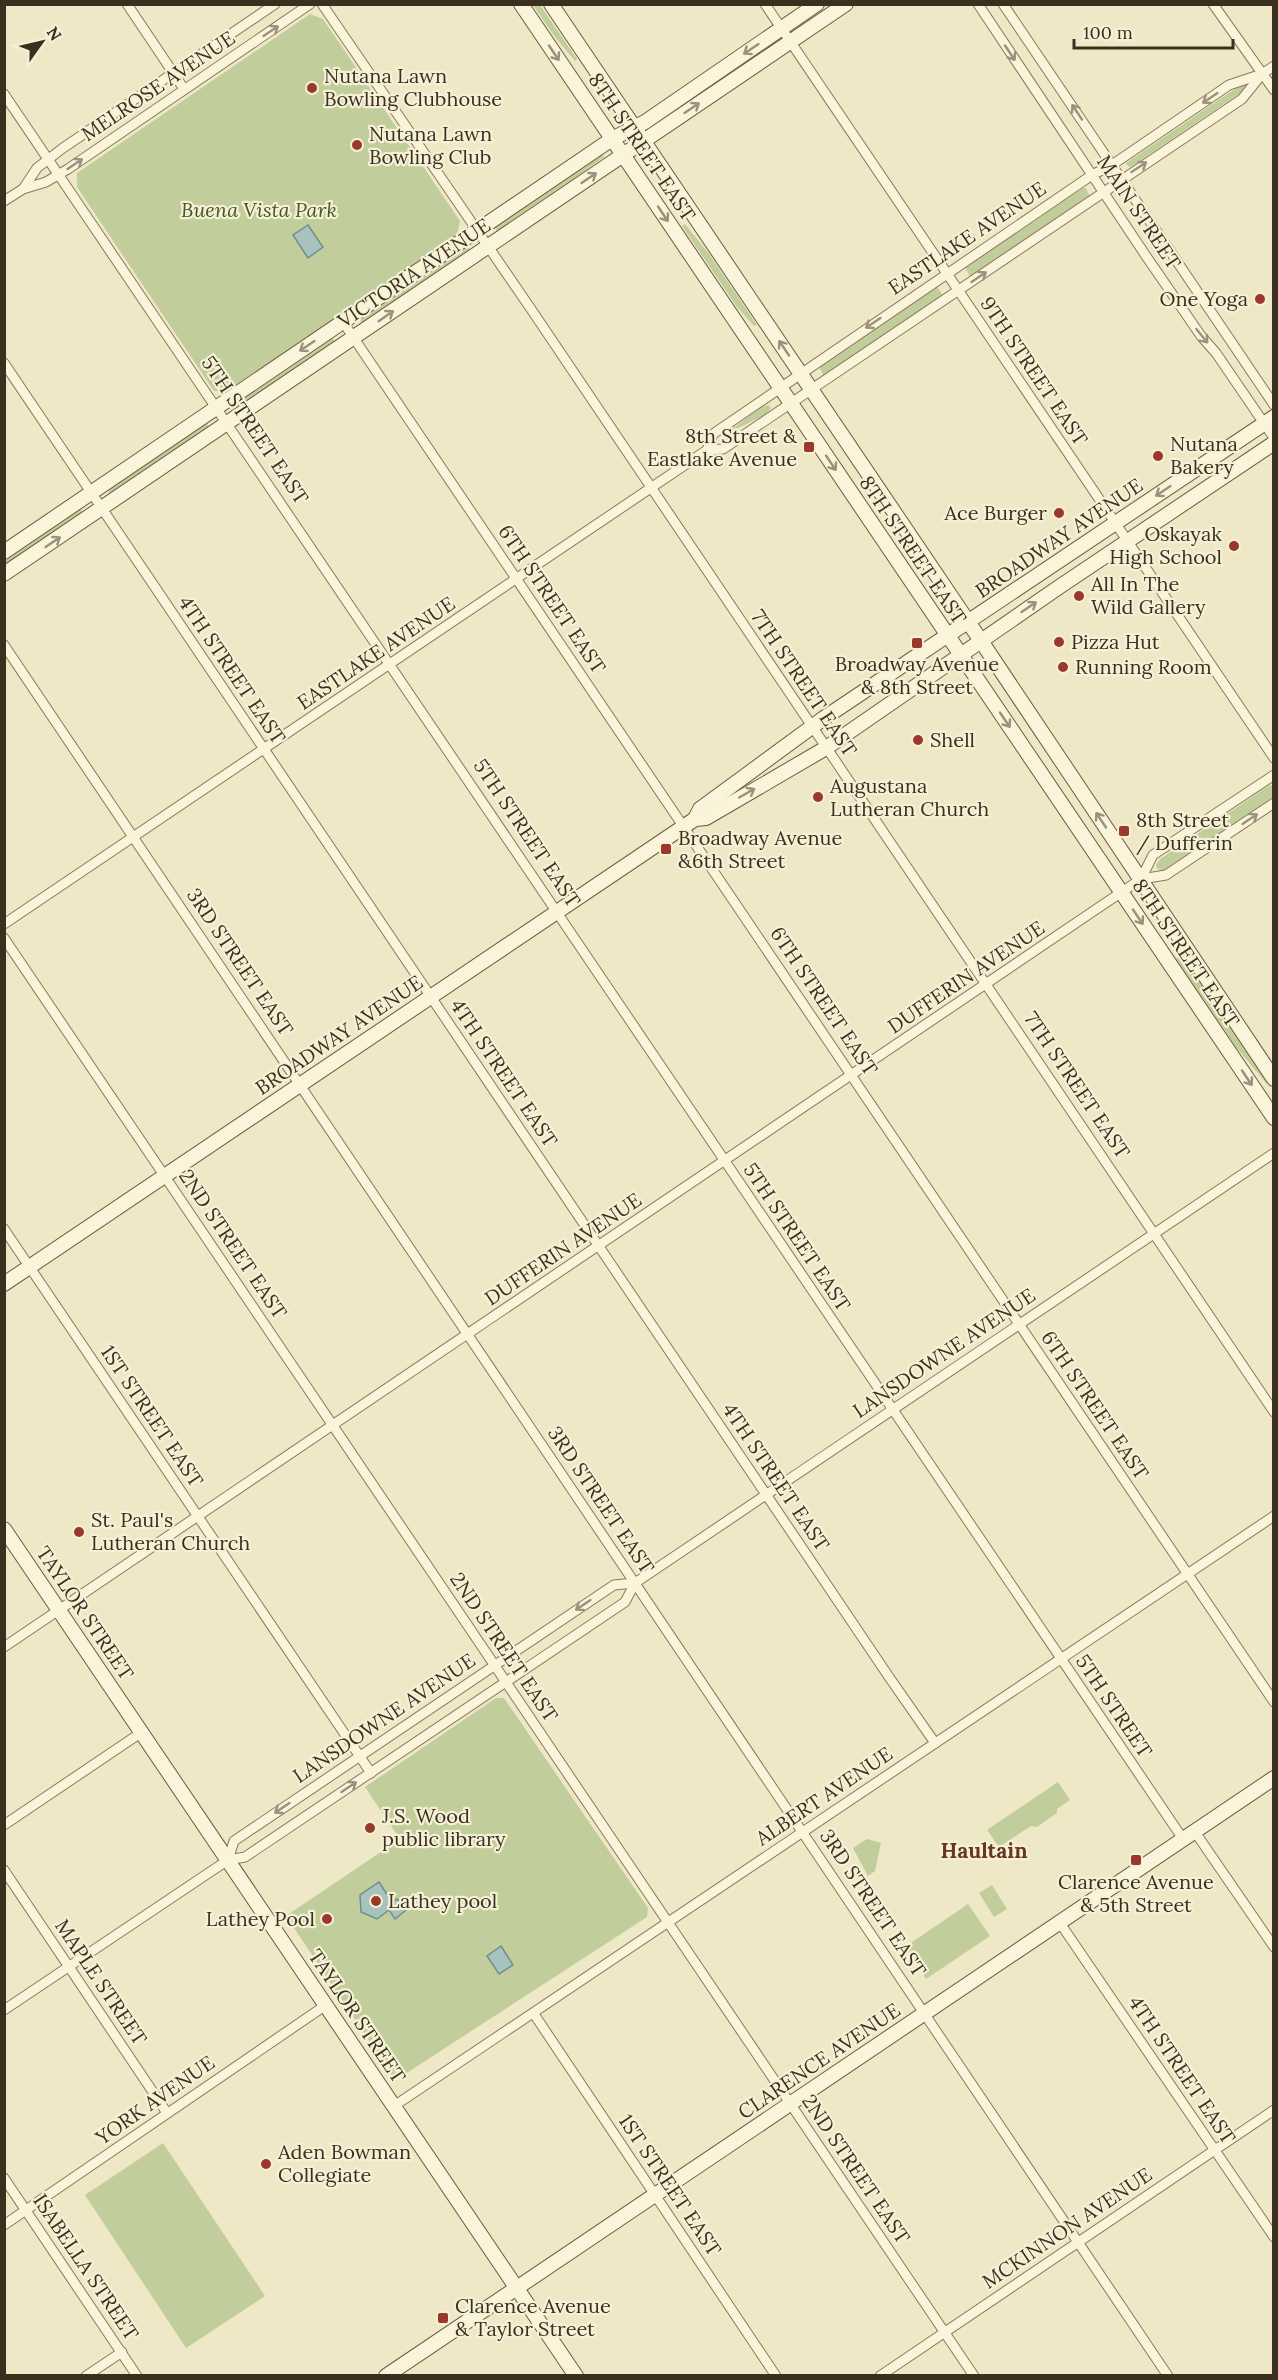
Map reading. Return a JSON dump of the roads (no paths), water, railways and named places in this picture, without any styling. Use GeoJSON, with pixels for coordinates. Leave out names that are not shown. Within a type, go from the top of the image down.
{"type":"FeatureCollection","features":[{"type":"Feature","properties":{"kind":"main road","name":"8TH STREET EAST"},"geometry":{"type":"LineString","coordinates":[[521,4],[1274,1118]]}},
{"type":"Feature","properties":{"kind":"main road","name":"8TH STREET EAST"},"geometry":{"type":"LineString","coordinates":[[551,4],[981,640],[1274,1079]]}},
{"type":"Feature","properties":{"kind":"main road","name":"VICTORIA AVENUE"},"geometry":{"type":"LineString","coordinates":[[4,552],[612,139],[634,127],[817,4]]}},
{"type":"Feature","properties":{"kind":"main road","name":"VICTORIA AVENUE"},"geometry":{"type":"LineString","coordinates":[[4,574],[846,4]]}},
{"type":"Feature","properties":{"kind":"main road","name":"BROADWAY AVENUE"},"geometry":{"type":"LineString","coordinates":[[4,1284],[689,823],[700,809],[812,727],[1269,420]]}},
{"type":"Feature","properties":{"kind":"main road","name":"BROADWAY AVENUE"},"geometry":{"type":"LineString","coordinates":[[689,823],[706,818],[826,748],[981,640],[1274,443]]}},
{"type":"Feature","properties":{"kind":"main road","name":"TAYLOR STREET"},"geometry":{"type":"LineString","coordinates":[[4,1529],[576,2376]]}},
{"type":"Feature","properties":{"kind":"main road","name":"CLARENCE AVENUE"},"geometry":{"type":"LineString","coordinates":[[386,2376],[1274,1778]]}},
{"type":"Feature","properties":{"kind":"street"},"geometry":{"type":"LineString","coordinates":[[127,4],[184,89]]}},
{"type":"Feature","properties":{"kind":"street","name":"MELROSE AVENUE"},"geometry":{"type":"LineString","coordinates":[[23,189],[37,168],[275,4]]}},
{"type":"Feature","properties":{"kind":"street","name":"MELROSE AVENUE"},"geometry":{"type":"LineString","coordinates":[[4,201],[23,189],[46,182],[58,175],[310,4]]}},
{"type":"Feature","properties":{"kind":"street","name":"7TH STREET EAST"},"geometry":{"type":"LineString","coordinates":[[322,4],[988,984],[1274,1412]]}},
{"type":"Feature","properties":{"kind":"street","name":"9TH STREET EAST"},"geometry":{"type":"LineString","coordinates":[[765,4],[1274,758]]}},
{"type":"Feature","properties":{"kind":"street","name":"MAIN STREET"},"geometry":{"type":"LineString","coordinates":[[978,4],[1201,336],[1269,420],[1274,438]]}},
{"type":"Feature","properties":{"kind":"street","name":"MAIN STREET"},"geometry":{"type":"LineString","coordinates":[[1003,4],[1274,405]]}},
{"type":"Feature","properties":{"kind":"street"},"geometry":{"type":"LineString","coordinates":[[1213,4],[1274,90]]}},
{"type":"Feature","properties":{"kind":"street","name":"EASTLAKE AVENUE"},"geometry":{"type":"LineString","coordinates":[[707,450],[713,434],[1092,175],[1112,165],[1229,85],[1262,74],[1274,66]]}},
{"type":"Feature","properties":{"kind":"street","name":"EASTLAKE AVENUE"},"geometry":{"type":"LineString","coordinates":[[4,924],[707,450],[723,449],[1104,193],[1242,99],[1262,74]]}},
{"type":"Feature","properties":{"kind":"street","name":"5TH STREET EAST"},"geometry":{"type":"LineString","coordinates":[[5,95],[218,407],[1016,1593]]}},
{"type":"Feature","properties":{"kind":"street","name":"6TH STREET EAST"},"geometry":{"type":"LineString","coordinates":[[343,322],[517,578],[689,823],[852,1076],[1274,1702]]}},
{"type":"Feature","properties":{"kind":"street","name":"4TH STREET EAST"},"geometry":{"type":"LineString","coordinates":[[4,363],[935,1743]]}},
{"type":"Feature","properties":{"kind":"street","name":"3RD STREET EAST"},"geometry":{"type":"LineString","coordinates":[[4,645],[1168,2376]]}},
{"type":"Feature","properties":{"kind":"street","name":"DUFFERIN AVENUE"},"geometry":{"type":"LineString","coordinates":[[4,1647],[1122,893],[1141,879],[1153,855],[1274,775]]}},
{"type":"Feature","properties":{"kind":"street","name":"DUFFERIN AVENUE"},"geometry":{"type":"LineString","coordinates":[[1141,879],[1166,875],[1274,802]]}},
{"type":"Feature","properties":{"kind":"street","name":"2ND STREET EAST"},"geometry":{"type":"LineString","coordinates":[[4,938],[974,2376]]}},
{"type":"Feature","properties":{"kind":"street","name":"LANSDOWNE AVENUE"},"geometry":{"type":"LineString","coordinates":[[228,1860],[234,1842],[494,1665],[614,1585],[635,1582],[1274,1153]]}},
{"type":"Feature","properties":{"kind":"street","name":"1ST STREET EAST"},"geometry":{"type":"LineString","coordinates":[[4,1229],[371,1773]]}},
{"type":"Feature","properties":{"kind":"street","name":"ALBERT AVENUE"},"geometry":{"type":"LineString","coordinates":[[394,2106],[1274,1516]]}},
{"type":"Feature","properties":{"kind":"street","name":"LANSDOWNE AVENUE"},"geometry":{"type":"LineString","coordinates":[[4,2010],[228,1860],[245,1857],[625,1602],[635,1582]]}},
{"type":"Feature","properties":{"kind":"street","name":"5TH STREET"},"geometry":{"type":"LineString","coordinates":[[1016,1593],[1060,1660],[1274,1947]]}},
{"type":"Feature","properties":{"kind":"street"},"geometry":{"type":"LineString","coordinates":[[4,1825],[142,1732]]}},
{"type":"Feature","properties":{"kind":"street","name":"MAPLE STREET"},"geometry":{"type":"LineString","coordinates":[[4,1870],[167,2113]]}},
{"type":"Feature","properties":{"kind":"street","name":"4TH STREET EAST"},"geometry":{"type":"LineString","coordinates":[[1060,1923],[1274,2237]]}},
{"type":"Feature","properties":{"kind":"street","name":"YORK AVENUE"},"geometry":{"type":"LineString","coordinates":[[4,2225],[326,2005]]}},
{"type":"Feature","properties":{"kind":"street","name":"1ST STREET EAST"},"geometry":{"type":"LineString","coordinates":[[534,2014],[776,2376]]}},
{"type":"Feature","properties":{"kind":"street","name":"MCKINNON AVENUE"},"geometry":{"type":"LineString","coordinates":[[880,2376],[1274,2110]]}},
{"type":"Feature","properties":{"kind":"street","name":"ISABELLA STREET"},"geometry":{"type":"LineString","coordinates":[[4,2178],[137,2376]]}},
{"type":"Feature","properties":{"kind":"street"},"geometry":{"type":"LineString","coordinates":[[86,2376],[122,2352]]}},
{"type":"Feature","properties":{"kind":"water"},"geometry":{"type":"Polygon","coordinates":[[[308,225],[323,247],[308,258],[293,235],[308,225]]]}},
{"type":"Feature","properties":{"kind":"water","name":"Lathey pool"},"geometry":{"type":"Polygon","coordinates":[[[379,1882],[392,1902],[397,1899],[405,1903],[406,1910],[395,1919],[389,1910],[377,1919],[361,1912],[360,1895],[379,1882]]]}},
{"type":"Feature","properties":{"kind":"water"},"geometry":{"type":"Polygon","coordinates":[[[501,1946],[513,1965],[499,1974],[487,1956],[501,1946]]]}},
{"type":"Feature","properties":{"kind":"place","name":"Nutana Lawn Bowling Clubhouse"},"geometry":{"type":"Point","coordinates":[312,88]}},
{"type":"Feature","properties":{"kind":"place","name":"Nutana Lawn Bowling Club"},"geometry":{"type":"Point","coordinates":[357,145]}},
{"type":"Feature","properties":{"kind":"place","name":"One Yoga"},"geometry":{"type":"Point","coordinates":[1260,299]}},
{"type":"Feature","properties":{"kind":"place","name":"8th Street & Eastlake Avenue"},"geometry":{"type":"Point","coordinates":[809,447]}},
{"type":"Feature","properties":{"kind":"place","name":"Nutana Bakery"},"geometry":{"type":"Point","coordinates":[1158,456]}},
{"type":"Feature","properties":{"kind":"place","name":"Ace Burger"},"geometry":{"type":"Point","coordinates":[1059,513]}},
{"type":"Feature","properties":{"kind":"place","name":"Oskayak High School"},"geometry":{"type":"Point","coordinates":[1234,546]}},
{"type":"Feature","properties":{"kind":"place","name":"All In The Wild Gallery"},"geometry":{"type":"Point","coordinates":[1079,596]}},
{"type":"Feature","properties":{"kind":"place","name":"Pizza Hut"},"geometry":{"type":"Point","coordinates":[1059,642]}},
{"type":"Feature","properties":{"kind":"place","name":"Broadway Avenue & 8th Street"},"geometry":{"type":"Point","coordinates":[917,643]}},
{"type":"Feature","properties":{"kind":"place","name":"Running Room"},"geometry":{"type":"Point","coordinates":[1063,667]}},
{"type":"Feature","properties":{"kind":"place","name":"Shell"},"geometry":{"type":"Point","coordinates":[918,740]}},
{"type":"Feature","properties":{"kind":"place","name":"Augustana Lutheran Church"},"geometry":{"type":"Point","coordinates":[818,797]}},
{"type":"Feature","properties":{"kind":"place","name":"8th Street / Dufferin"},"geometry":{"type":"Point","coordinates":[1124,831]}},
{"type":"Feature","properties":{"kind":"place","name":"Broadway Avenue &6th Street"},"geometry":{"type":"Point","coordinates":[666,849]}},
{"type":"Feature","properties":{"kind":"place","name":"St. Paul's Lutheran Church"},"geometry":{"type":"Point","coordinates":[79,1532]}},
{"type":"Feature","properties":{"kind":"place","name":"J.S. Wood public library"},"geometry":{"type":"Point","coordinates":[370,1828]}},
{"type":"Feature","properties":{"kind":"place","name":"Clarence Avenue & 5th Street"},"geometry":{"type":"Point","coordinates":[1136,1860]}},
{"type":"Feature","properties":{"kind":"place","name":"Lathey pool"},"geometry":{"type":"Point","coordinates":[376,1901]}},
{"type":"Feature","properties":{"kind":"place","name":"Lathey Pool"},"geometry":{"type":"Point","coordinates":[327,1919]}},
{"type":"Feature","properties":{"kind":"place","name":"Aden Bowman Collegiate"},"geometry":{"type":"Point","coordinates":[266,2164]}},
{"type":"Feature","properties":{"kind":"place","name":"Clarence Avenue & Taylor Street"},"geometry":{"type":"Point","coordinates":[443,2318]}},
{"type":"Feature","properties":{"kind":"district","name":"Haultain"},"geometry":{"type":"Point","coordinates":[984,1851]}},
{"type":"Feature","properties":{"kind":"park label","name":"Buena Vista Park"},"geometry":{"type":"Point","coordinates":[259,210]}}]}
